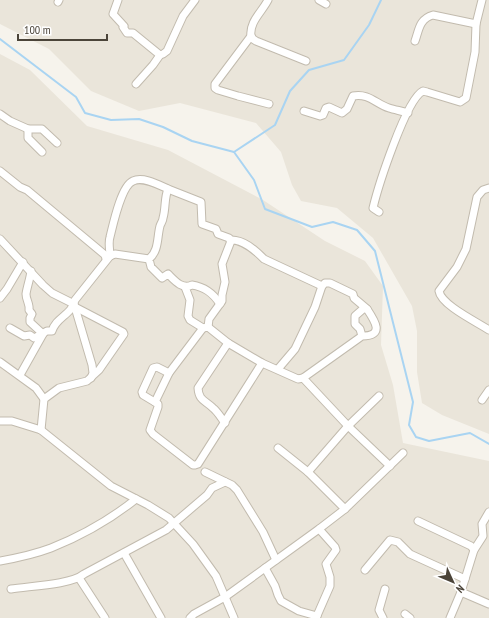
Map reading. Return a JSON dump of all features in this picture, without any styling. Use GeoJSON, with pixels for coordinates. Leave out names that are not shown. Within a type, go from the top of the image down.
{"type":"FeatureCollection","features":[{"type":"Feature","properties":{"kind":"street"},"geometry":{"type":"LineString","coordinates":[[118,0],[113,14],[124,26],[123,28],[127,33],[133,32],[160,55]]}},
{"type":"Feature","properties":{"kind":"street"},"geometry":{"type":"LineString","coordinates":[[136,84],[160,55],[167,51],[183,16],[195,0]]}},
{"type":"Feature","properties":{"kind":"street"},"geometry":{"type":"LineString","coordinates":[[268,0],[263,10],[254,21],[251,36],[215,84],[215,88],[269,104]]}},
{"type":"Feature","properties":{"kind":"street"},"geometry":{"type":"LineString","coordinates":[[319,0],[326,4]]}},
{"type":"Feature","properties":{"kind":"street"},"geometry":{"type":"LineString","coordinates":[[379,212],[373,208],[379,183],[408,112],[418,94],[423,91],[460,102],[466,98],[475,52],[476,24],[482,0]]}},
{"type":"Feature","properties":{"kind":"street"},"geometry":{"type":"LineString","coordinates":[[415,42],[422,20],[426,17],[433,15],[476,24]]}},
{"type":"Feature","properties":{"kind":"street"},"geometry":{"type":"LineString","coordinates":[[251,36],[256,42],[306,61]]}},
{"type":"Feature","properties":{"kind":"street"},"geometry":{"type":"LineString","coordinates":[[304,111],[320,116],[323,115],[326,108],[329,107],[342,113],[347,109],[353,96],[360,95],[374,100],[389,109],[408,112]]}},
{"type":"Feature","properties":{"kind":"street"},"geometry":{"type":"LineString","coordinates":[[0,114],[10,121],[28,129],[42,129],[57,143]]}},
{"type":"Feature","properties":{"kind":"street"},"geometry":{"type":"LineString","coordinates":[[28,129],[28,138],[42,152]]}},
{"type":"Feature","properties":{"kind":"street"},"geometry":{"type":"LineString","coordinates":[[0,171],[20,187],[27,190],[108,258]]}},
{"type":"Feature","properties":{"kind":"street"},"geometry":{"type":"LineString","coordinates":[[91,378],[93,373],[92,365],[75,305],[75,300],[106,263],[113,222],[127,185],[134,180],[142,180],[201,202],[202,224],[216,229],[218,234],[230,240],[237,239],[259,252],[264,259],[322,286]]}},
{"type":"Feature","properties":{"kind":"street"},"geometry":{"type":"LineString","coordinates":[[489,188],[483,190],[477,197],[466,249],[457,267],[439,290],[440,296],[447,304],[489,330]]}},
{"type":"Feature","properties":{"kind":"street"},"geometry":{"type":"LineString","coordinates":[[149,259],[152,258],[158,242],[163,218],[165,197],[168,189]]}},
{"type":"Feature","properties":{"kind":"street"},"geometry":{"type":"LineString","coordinates":[[0,239],[52,293],[124,333],[99,370],[91,378],[87,381],[59,388],[44,399]]}},
{"type":"Feature","properties":{"kind":"street"},"geometry":{"type":"LineString","coordinates":[[155,402],[169,373],[205,327],[222,301],[225,285],[222,264],[230,240]]}},
{"type":"Feature","properties":{"kind":"street"},"geometry":{"type":"LineString","coordinates":[[108,258],[115,254],[149,259]]}},
{"type":"Feature","properties":{"kind":"street"},"geometry":{"type":"LineString","coordinates":[[149,259],[151,267],[162,278],[168,274],[178,284],[185,287],[192,285],[202,286],[213,293],[220,304]]}},
{"type":"Feature","properties":{"kind":"street"},"geometry":{"type":"LineString","coordinates":[[0,298],[23,262]]}},
{"type":"Feature","properties":{"kind":"street"},"geometry":{"type":"LineString","coordinates":[[31,271],[26,294],[30,307],[29,310],[32,314],[30,322],[43,334]]}},
{"type":"Feature","properties":{"kind":"street"},"geometry":{"type":"LineString","coordinates":[[185,287],[190,300],[189,318],[262,363],[298,379],[303,378],[362,336],[368,336],[374,333],[376,327],[375,320],[367,309],[354,298],[353,294],[330,283],[325,283],[322,286],[315,308],[295,349],[278,369]]}},
{"type":"Feature","properties":{"kind":"street"},"geometry":{"type":"LineString","coordinates":[[10,328],[24,336],[34,338],[53,330],[54,324],[60,318],[66,316],[75,305]]}},
{"type":"Feature","properties":{"kind":"street"},"geometry":{"type":"LineString","coordinates":[[362,336],[360,329],[355,324],[355,316],[363,309],[367,309]]}},
{"type":"Feature","properties":{"kind":"street"},"geometry":{"type":"LineString","coordinates":[[20,375],[43,334]]}},
{"type":"Feature","properties":{"kind":"street"},"geometry":{"type":"LineString","coordinates":[[225,423],[213,408],[203,401],[199,395],[198,388],[228,343]]}},
{"type":"Feature","properties":{"kind":"street"},"geometry":{"type":"LineString","coordinates":[[0,362],[36,388],[44,399],[41,430]]}},
{"type":"Feature","properties":{"kind":"street"},"geometry":{"type":"LineString","coordinates":[[198,464],[262,363]]}},
{"type":"Feature","properties":{"kind":"street"},"geometry":{"type":"LineString","coordinates":[[169,373],[157,367],[153,368],[142,392],[143,395],[158,404],[150,430],[193,465],[198,464]]}},
{"type":"Feature","properties":{"kind":"street"},"geometry":{"type":"LineString","coordinates":[[303,378],[348,426],[390,466]]}},
{"type":"Feature","properties":{"kind":"street"},"geometry":{"type":"LineString","coordinates":[[482,400],[489,390]]}},
{"type":"Feature","properties":{"kind":"street"},"geometry":{"type":"LineString","coordinates":[[308,472],[348,426],[379,396]]}},
{"type":"Feature","properties":{"kind":"street"},"geometry":{"type":"LineString","coordinates":[[0,421],[12,421],[41,430],[112,486],[168,518],[174,523],[198,550],[216,576],[234,618]]}},
{"type":"Feature","properties":{"kind":"street"},"geometry":{"type":"LineString","coordinates":[[278,448],[308,472],[345,509]]}},
{"type":"Feature","properties":{"kind":"street"},"geometry":{"type":"LineString","coordinates":[[190,618],[194,614],[225,597],[345,509],[403,453]]}},
{"type":"Feature","properties":{"kind":"street"},"geometry":{"type":"LineString","coordinates":[[198,464],[210,478],[212,488]]}},
{"type":"Feature","properties":{"kind":"street"},"geometry":{"type":"LineString","coordinates":[[205,472],[232,485],[237,490],[263,532],[276,560]]}},
{"type":"Feature","properties":{"kind":"street"},"geometry":{"type":"LineString","coordinates":[[11,589],[63,582],[80,578],[84,574],[166,530],[207,495],[212,488],[225,482]]}},
{"type":"Feature","properties":{"kind":"street"},"geometry":{"type":"LineString","coordinates":[[0,561],[50,548],[68,540],[125,508],[136,499]]}},
{"type":"Feature","properties":{"kind":"street"},"geometry":{"type":"LineString","coordinates":[[450,618],[474,550],[483,536],[482,524],[489,512]]}},
{"type":"Feature","properties":{"kind":"street"},"geometry":{"type":"LineString","coordinates":[[418,521],[471,546],[474,550]]}},
{"type":"Feature","properties":{"kind":"street"},"geometry":{"type":"LineString","coordinates":[[265,568],[281,601],[298,611],[317,617],[330,586],[330,577],[326,564],[336,550],[319,529]]}},
{"type":"Feature","properties":{"kind":"street"},"geometry":{"type":"LineString","coordinates":[[365,570],[390,540],[398,542],[410,554],[465,579]]}},
{"type":"Feature","properties":{"kind":"street"},"geometry":{"type":"LineString","coordinates":[[124,553],[161,618]]}},
{"type":"Feature","properties":{"kind":"street"},"geometry":{"type":"LineString","coordinates":[[80,578],[103,618]]}},
{"type":"Feature","properties":{"kind":"street"},"geometry":{"type":"LineString","coordinates":[[383,618],[379,610],[385,589]]}},
{"type":"Feature","properties":{"kind":"street"},"geometry":{"type":"LineString","coordinates":[[460,592],[489,604]]}},
{"type":"Feature","properties":{"kind":"shaded area"},"geometry":{"type":"Polygon","coordinates":[[[0,0],[489,0],[489,434],[442,415],[422,403],[417,372],[417,331],[412,306],[373,238],[337,208],[301,201],[292,185],[281,152],[256,123],[180,103],[139,111],[91,91],[49,49],[0,24],[0,0]]]}},
{"type":"Feature","properties":{"kind":"shaded area"},"geometry":{"type":"Polygon","coordinates":[[[0,54],[30,70],[87,126],[168,150],[263,200],[325,241],[365,261],[383,286],[381,345],[393,385],[403,443],[489,461],[489,618],[0,618],[0,54]]]}},
{"type":"Feature","properties":{"kind":"waterway"},"geometry":{"type":"LineString","coordinates":[[234,152],[275,125],[290,91],[309,70],[344,60],[369,25],[381,0]]}},
{"type":"Feature","properties":{"kind":"waterway"},"geometry":{"type":"LineString","coordinates":[[0,39],[76,97],[85,113],[111,120],[139,119],[163,127],[192,141],[234,152],[254,180],[265,209],[312,227],[333,222],[357,230],[375,251],[413,402],[409,425],[416,437],[429,441],[470,433],[489,444]]}}]}
